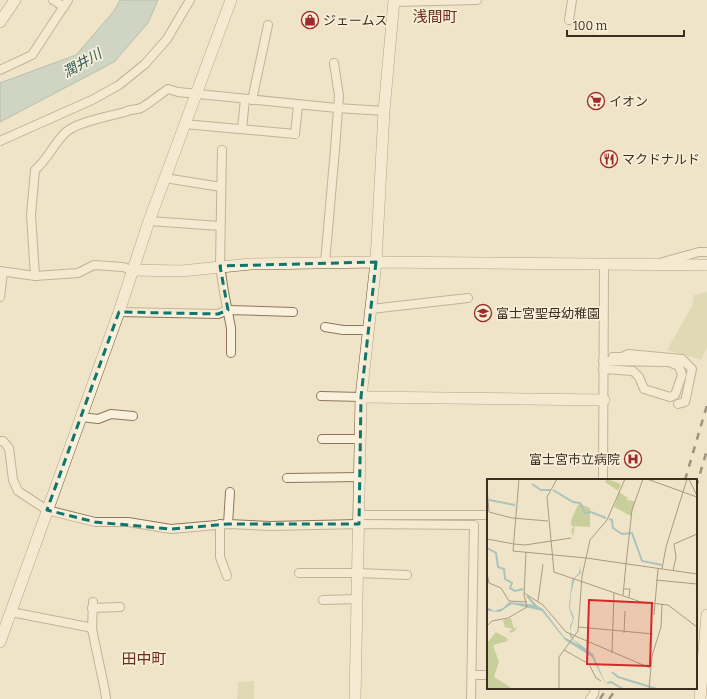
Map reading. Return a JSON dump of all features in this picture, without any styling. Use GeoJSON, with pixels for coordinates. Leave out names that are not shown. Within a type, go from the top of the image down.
{"type":"FeatureCollection","features":[{"type":"Feature","properties":{"kind":"street"},"geometry":{"type":"LineString","coordinates":[[0,22],[15,0]]}},
{"type":"Feature","properties":{"kind":"street"},"geometry":{"type":"LineString","coordinates":[[0,70],[32,55],[66,3],[53,0]]}},
{"type":"Feature","properties":{"kind":"street"},"geometry":{"type":"LineString","coordinates":[[0,141],[92,100],[119,85],[145,64],[167,39],[190,0]]}},
{"type":"Feature","properties":{"kind":"street"},"geometry":{"type":"LineString","coordinates":[[0,642],[119,312],[149,221],[231,0]]}},
{"type":"Feature","properties":{"kind":"street"},"geometry":{"type":"LineString","coordinates":[[355,699],[361,397],[376,262],[384,112],[394,1],[478,0]]}},
{"type":"Feature","properties":{"kind":"street"},"geometry":{"type":"LineString","coordinates":[[569,20],[572,0]]}},
{"type":"Feature","properties":{"kind":"street"},"geometry":{"type":"LineString","coordinates":[[242,129],[248,100],[268,25]]}},
{"type":"Feature","properties":{"kind":"street"},"geometry":{"type":"LineString","coordinates":[[325,263],[339,96],[334,63]]}},
{"type":"Feature","properties":{"kind":"street"},"geometry":{"type":"LineString","coordinates":[[35,276],[31,215],[35,170],[42,164],[66,131],[76,125],[129,110],[139,109],[168,89],[178,92],[248,100],[384,112]]}},
{"type":"Feature","properties":{"kind":"street"},"geometry":{"type":"LineString","coordinates":[[184,124],[295,134],[298,104]]}},
{"type":"Feature","properties":{"kind":"street"},"geometry":{"type":"LineString","coordinates":[[222,150],[220,266],[231,328],[231,353]]}},
{"type":"Feature","properties":{"kind":"street"},"geometry":{"type":"LineString","coordinates":[[165,178],[221,188]]}},
{"type":"Feature","properties":{"kind":"street"},"geometry":{"type":"LineString","coordinates":[[149,221],[220,226]]}},
{"type":"Feature","properties":{"kind":"street"},"geometry":{"type":"LineString","coordinates":[[654,264],[699,252],[707,252]]}},
{"type":"Feature","properties":{"kind":"street"},"geometry":{"type":"LineString","coordinates":[[0,297],[1,272],[35,276],[78,273],[94,265],[123,267],[132,270],[181,271],[251,264],[376,262],[707,265]]}},
{"type":"Feature","properties":{"kind":"street"},"geometry":{"type":"LineString","coordinates":[[603,479],[604,264]]}},
{"type":"Feature","properties":{"kind":"street"},"geometry":{"type":"LineString","coordinates":[[371,309],[468,298]]}},
{"type":"Feature","properties":{"kind":"street"},"geometry":{"type":"LineString","coordinates":[[119,312],[218,314],[228,310],[294,312]]}},
{"type":"Feature","properties":{"kind":"street"},"geometry":{"type":"LineString","coordinates":[[325,327],[343,330],[369,330]]}},
{"type":"Feature","properties":{"kind":"street"},"geometry":{"type":"LineString","coordinates":[[611,357],[622,357],[628,354],[682,359],[692,369],[685,402],[678,404]]}},
{"type":"Feature","properties":{"kind":"street"},"geometry":{"type":"LineString","coordinates":[[669,362],[679,366],[682,375],[675,395],[670,397],[644,390],[639,377],[633,371],[603,365],[669,362]]}},
{"type":"Feature","properties":{"kind":"street"},"geometry":{"type":"LineString","coordinates":[[321,396],[604,400]]}},
{"type":"Feature","properties":{"kind":"street"},"geometry":{"type":"LineString","coordinates":[[81,417],[98,419],[111,414],[134,416]]}},
{"type":"Feature","properties":{"kind":"street"},"geometry":{"type":"LineString","coordinates":[[322,439],[360,439]]}},
{"type":"Feature","properties":{"kind":"street"},"geometry":{"type":"LineString","coordinates":[[0,441],[3,441],[9,448],[13,480],[18,491],[47,510],[95,522],[128,522],[171,528],[224,524],[270,526],[359,520],[487,515]]}},
{"type":"Feature","properties":{"kind":"street"},"geometry":{"type":"LineString","coordinates":[[287,478],[360,477]]}},
{"type":"Feature","properties":{"kind":"street"},"geometry":{"type":"LineString","coordinates":[[227,576],[220,557],[230,492]]}},
{"type":"Feature","properties":{"kind":"street"},"geometry":{"type":"LineString","coordinates":[[359,520],[474,525],[471,699]]}},
{"type":"Feature","properties":{"kind":"street"},"geometry":{"type":"LineString","coordinates":[[299,573],[358,572],[407,575]]}},
{"type":"Feature","properties":{"kind":"street"},"geometry":{"type":"LineString","coordinates":[[323,600],[357,599]]}},
{"type":"Feature","properties":{"kind":"street"},"geometry":{"type":"LineString","coordinates":[[106,699],[92,629],[93,605],[120,607]]}},
{"type":"Feature","properties":{"kind":"street"},"geometry":{"type":"LineString","coordinates":[[11,612],[92,629]]}},
{"type":"Feature","properties":{"kind":"street"},"geometry":{"type":"LineString","coordinates":[[700,699],[706,622]]}},
{"type":"Feature","properties":{"kind":"street"},"geometry":{"type":"LineString","coordinates":[[472,675],[487,675]]}},
{"type":"Feature","properties":{"kind":"street"},"geometry":{"type":"LineString","coordinates":[[590,699],[594,694],[595,689]]}},
{"type":"Feature","properties":{"kind":"highlighted area"},"geometry":{"type":"Polygon","coordinates":[[[376,262],[361,397],[359,524],[228,524],[171,529],[95,522],[47,510],[119,312],[218,314],[228,310],[220,266],[376,262]]]}},
{"type":"Feature","properties":{"kind":"green space"},"geometry":{"type":"Polygon","coordinates":[[[707,292],[707,348],[701,360],[667,350],[692,306],[694,295],[707,292]]]}},
{"type":"Feature","properties":{"kind":"green space"},"geometry":{"type":"Polygon","coordinates":[[[254,681],[254,699],[237,699],[238,682],[254,681]]]}},
{"type":"Feature","properties":{"kind":"water","name":"潤井川"},"geometry":{"type":"Polygon","coordinates":[[[120,0],[158,0],[148,23],[114,62],[0,122],[0,83],[76,55],[114,11],[120,0]]]}},
{"type":"Feature","properties":{"kind":"railway"},"geometry":{"type":"LineString","coordinates":[[685,479],[707,405]]}},
{"type":"Feature","properties":{"kind":"railway"},"geometry":{"type":"LineString","coordinates":[[697,484],[707,450]]}},
{"type":"Feature","properties":{"kind":"railway"},"geometry":{"type":"LineString","coordinates":[[600,699],[606,689]]}},
{"type":"Feature","properties":{"kind":"railway"},"geometry":{"type":"LineString","coordinates":[[609,699],[616,689]]}},
{"type":"Feature","properties":{"kind":"place","name":"ジェームス"},"geometry":{"type":"Point","coordinates":[310,20]}},
{"type":"Feature","properties":{"kind":"place","name":"イオン"},"geometry":{"type":"Point","coordinates":[596,101]}},
{"type":"Feature","properties":{"kind":"place","name":"マクドナルド"},"geometry":{"type":"Point","coordinates":[609,159]}},
{"type":"Feature","properties":{"kind":"place","name":"富士宮聖母幼稚園"},"geometry":{"type":"Point","coordinates":[483,313]}},
{"type":"Feature","properties":{"kind":"place","name":"富士宮市立病院"},"geometry":{"type":"Point","coordinates":[633,459]}},
{"type":"Feature","properties":{"kind":"district","name":"浅間町"},"geometry":{"type":"Point","coordinates":[435,17]}},
{"type":"Feature","properties":{"kind":"district","name":"田中町"},"geometry":{"type":"Point","coordinates":[144,659]}}]}
